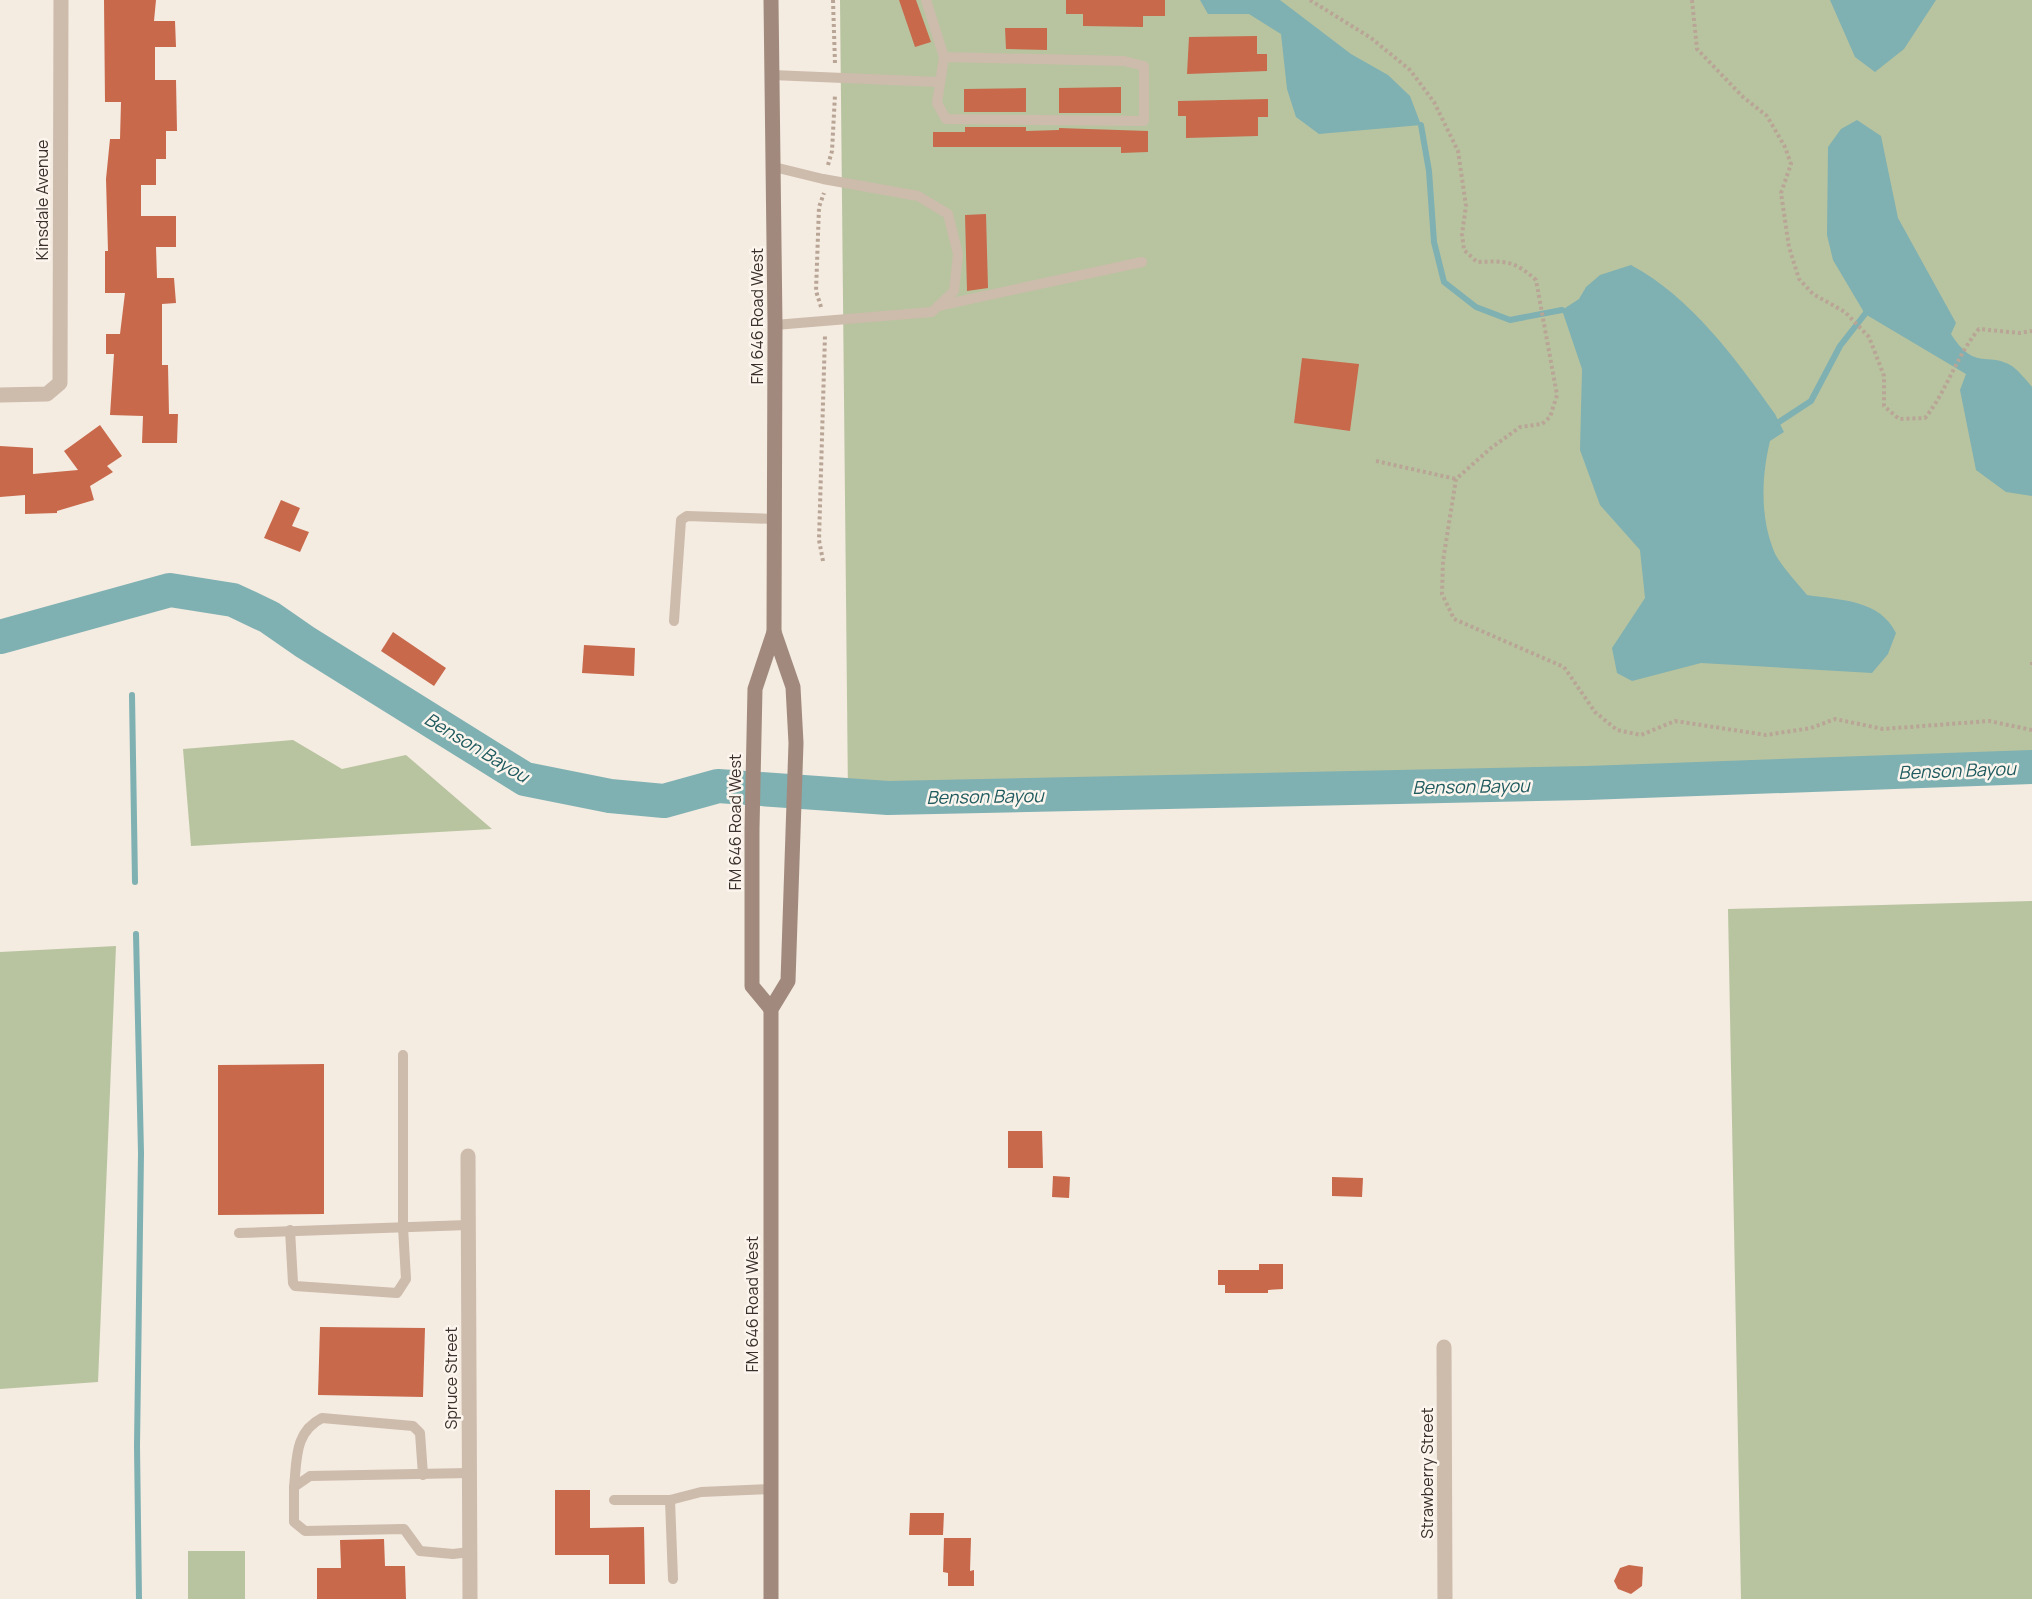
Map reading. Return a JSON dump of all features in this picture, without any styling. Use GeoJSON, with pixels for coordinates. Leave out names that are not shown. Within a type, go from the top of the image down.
{"type":"FeatureCollection","features":[{"type":"Feature","properties":{"kind":"main road","name":"FM 646 Road West"},"geometry":{"type":"LineString","coordinates":[[771,0],[775,325],[774,632],[755,689],[752,829],[752,986],[771,1009]]}},
{"type":"Feature","properties":{"kind":"main road","name":"FM 646 Road West"},"geometry":{"type":"LineString","coordinates":[[771,1599],[771,1009],[788,981],[796,743],[793,687],[774,632]]}},
{"type":"Feature","properties":{"kind":"street","name":"Kinsdale Avenue"},"geometry":{"type":"LineString","coordinates":[[0,395],[47,394],[60,383],[61,0]]}},
{"type":"Feature","properties":{"kind":"street","name":"Spruce Street"},"geometry":{"type":"LineString","coordinates":[[468,1156],[470,1599]]}},
{"type":"Feature","properties":{"kind":"street","name":"Strawberry Street"},"geometry":{"type":"LineString","coordinates":[[1444,1347],[1445,1599]]}},
{"type":"Feature","properties":{"kind":"lane"},"geometry":{"type":"LineString","coordinates":[[926,0],[944,57],[937,103],[939,111],[951,121],[1144,121],[1144,66],[1124,61],[944,57]]}},
{"type":"Feature","properties":{"kind":"lane"},"geometry":{"type":"LineString","coordinates":[[772,75],[939,82]]}},
{"type":"Feature","properties":{"kind":"lane"},"geometry":{"type":"LineString","coordinates":[[774,167],[823,179],[918,195],[948,214],[958,254],[954,291],[932,312],[775,325]]}},
{"type":"Feature","properties":{"kind":"lane"},"geometry":{"type":"LineString","coordinates":[[938,306],[1142,262]]}},
{"type":"Feature","properties":{"kind":"lane"},"geometry":{"type":"LineString","coordinates":[[674,621],[681,520],[687,516],[775,519]]}},
{"type":"Feature","properties":{"kind":"lane"},"geometry":{"type":"LineString","coordinates":[[290,1230],[295,1286],[398,1293],[406,1280],[403,1227],[403,1055]]}},
{"type":"Feature","properties":{"kind":"lane"},"geometry":{"type":"LineString","coordinates":[[239,1233],[468,1225]]}},
{"type":"Feature","properties":{"kind":"lane"},"geometry":{"type":"LineString","coordinates":[[423,1475],[420,1433],[413,1426],[322,1418],[310,1424],[298,1440],[294,1522],[305,1531],[404,1529],[420,1551],[453,1554],[470,1552]]}},
{"type":"Feature","properties":{"kind":"lane"},"geometry":{"type":"LineString","coordinates":[[294,1487],[310,1476],[470,1473]]}},
{"type":"Feature","properties":{"kind":"lane"},"geometry":{"type":"LineString","coordinates":[[614,1500],[670,1500],[701,1492],[771,1489]]}},
{"type":"Feature","properties":{"kind":"lane"},"geometry":{"type":"LineString","coordinates":[[670,1500],[673,1579]]}},
{"type":"Feature","properties":{"kind":"path"},"geometry":{"type":"LineString","coordinates":[[833,0],[834,64]]}},
{"type":"Feature","properties":{"kind":"path"},"geometry":{"type":"LineString","coordinates":[[1310,0],[1371,38],[1410,70],[1434,102],[1458,151],[1466,206],[1462,234],[1464,250],[1477,262],[1508,260],[1536,280],[1557,395],[1550,417],[1542,424],[1520,428],[1491,448],[1456,479],[1443,561],[1442,594],[1455,619],[1564,667],[1595,712],[1617,730],[1641,735],[1675,721],[1766,735],[1811,728],[1835,718],[1883,729],[1989,721],[2032,730]]}},
{"type":"Feature","properties":{"kind":"path"},"geometry":{"type":"LineString","coordinates":[[1692,0],[1697,49],[1743,97],[1767,116],[1785,147],[1791,164],[1781,193],[1789,247],[1799,279],[1813,294],[1845,312],[1869,337],[1884,376],[1884,406],[1899,419],[1925,418],[1935,405],[1969,341],[1979,329],[2011,333],[2032,332]]}},
{"type":"Feature","properties":{"kind":"path"},"geometry":{"type":"LineString","coordinates":[[823,561],[819,540],[824,320],[816,291],[819,207],[824,195],[823,179],[832,151],[835,95]]}},
{"type":"Feature","properties":{"kind":"path"},"geometry":{"type":"LineString","coordinates":[[1376,461],[1456,479]]}},
{"type":"Feature","properties":{"kind":"green space"},"geometry":{"type":"Polygon","coordinates":[[[840,0],[2032,0],[2032,769],[848,796],[840,0]]]}},
{"type":"Feature","properties":{"kind":"green space"},"geometry":{"type":"Polygon","coordinates":[[[293,740],[342,769],[406,755],[492,829],[191,846],[183,749],[293,740]]]}},
{"type":"Feature","properties":{"kind":"green space"},"geometry":{"type":"Polygon","coordinates":[[[2032,901],[2032,1599],[1741,1599],[1728,909],[2032,901]]]}},
{"type":"Feature","properties":{"kind":"green space"},"geometry":{"type":"Polygon","coordinates":[[[116,946],[98,1382],[0,1389],[0,952],[116,946]]]}},
{"type":"Feature","properties":{"kind":"green space"},"geometry":{"type":"Polygon","coordinates":[[[188,1551],[245,1551],[245,1599],[188,1599],[188,1551]]]}},
{"type":"Feature","properties":{"kind":"water"},"geometry":{"type":"Polygon","coordinates":[[[1200,0],[1280,0],[1351,54],[1388,75],[1410,96],[1421,125],[1319,134],[1296,117],[1287,89],[1281,34],[1249,14],[1208,14],[1200,0]]]}},
{"type":"Feature","properties":{"kind":"water"},"geometry":{"type":"Polygon","coordinates":[[[1830,0],[1936,0],[1904,49],[1875,72],[1855,57],[1830,0]]]}},
{"type":"Feature","properties":{"kind":"water"},"geometry":{"type":"Polygon","coordinates":[[[1857,120],[1881,136],[1898,218],[1956,323],[1951,334],[1967,353],[2012,366],[2032,387],[2032,496],[2006,492],[1976,470],[1960,390],[1966,374],[1865,314],[1833,260],[1827,235],[1828,147],[1841,129],[1857,120]]]}},
{"type":"Feature","properties":{"kind":"water"},"geometry":{"type":"Polygon","coordinates":[[[1631,265],[1674,294],[1693,312],[1728,351],[1775,414],[1784,432],[1770,441],[1765,467],[1764,494],[1768,533],[1774,552],[1807,595],[1858,604],[1870,608],[1889,622],[1896,633],[1888,654],[1872,673],[1701,663],[1632,681],[1617,673],[1612,648],[1645,598],[1640,550],[1600,505],[1580,450],[1582,369],[1562,310],[1579,299],[1586,287],[1600,275],[1631,265]]]}},
{"type":"Feature","properties":{"kind":"building"},"geometry":{"type":"Polygon","coordinates":[[[104,0],[156,0],[154,21],[175,21],[176,47],[155,47],[155,80],[176,80],[177,131],[166,131],[166,159],[156,159],[156,185],[141,185],[141,216],[176,216],[176,247],[156,247],[157,278],[174,278],[176,303],[162,304],[162,365],[168,365],[169,414],[178,414],[177,443],[142,443],[143,416],[110,415],[114,354],[106,354],[106,334],[120,334],[125,293],[105,293],[105,251],[108,251],[106,179],[110,139],[120,139],[121,102],[105,102],[104,0]]]}},
{"type":"Feature","properties":{"kind":"building"},"geometry":{"type":"Polygon","coordinates":[[[899,0],[916,0],[931,42],[915,47],[899,0]]]}},
{"type":"Feature","properties":{"kind":"building"},"geometry":{"type":"Polygon","coordinates":[[[1066,0],[1165,0],[1165,16],[1143,16],[1143,27],[1083,26],[1083,14],[1066,14],[1066,0]]]}},
{"type":"Feature","properties":{"kind":"building"},"geometry":{"type":"Polygon","coordinates":[[[1005,28],[1047,28],[1047,50],[1006,49],[1005,28]]]}},
{"type":"Feature","properties":{"kind":"building"},"geometry":{"type":"Polygon","coordinates":[[[1257,36],[1257,54],[1267,54],[1267,71],[1187,74],[1189,37],[1257,36]]]}},
{"type":"Feature","properties":{"kind":"building"},"geometry":{"type":"Polygon","coordinates":[[[1121,87],[1121,113],[1059,113],[1059,88],[1121,87]]]}},
{"type":"Feature","properties":{"kind":"building"},"geometry":{"type":"Polygon","coordinates":[[[1026,88],[1026,112],[964,112],[964,89],[1026,88]]]}},
{"type":"Feature","properties":{"kind":"building"},"geometry":{"type":"Polygon","coordinates":[[[1268,99],[1268,117],[1258,117],[1258,136],[1186,138],[1186,116],[1178,116],[1178,101],[1268,99]]]}},
{"type":"Feature","properties":{"kind":"building"},"geometry":{"type":"Polygon","coordinates":[[[965,127],[1026,127],[1026,131],[1059,130],[1059,128],[1148,131],[1148,152],[1121,153],[1121,147],[933,147],[933,132],[965,132],[965,127]]]}},
{"type":"Feature","properties":{"kind":"building"},"geometry":{"type":"Polygon","coordinates":[[[986,214],[988,288],[967,291],[965,215],[986,214]]]}},
{"type":"Feature","properties":{"kind":"building"},"geometry":{"type":"Polygon","coordinates":[[[1302,358],[1359,364],[1350,431],[1294,423],[1302,358]]]}},
{"type":"Feature","properties":{"kind":"building"},"geometry":{"type":"Polygon","coordinates":[[[100,425],[122,456],[107,466],[113,472],[90,486],[94,500],[57,511],[57,513],[25,514],[25,495],[0,497],[0,446],[33,448],[33,474],[78,470],[64,451],[100,425]]]}},
{"type":"Feature","properties":{"kind":"building"},"geometry":{"type":"Polygon","coordinates":[[[281,500],[300,508],[292,526],[309,532],[300,552],[264,538],[281,500]]]}},
{"type":"Feature","properties":{"kind":"building"},"geometry":{"type":"Polygon","coordinates":[[[393,632],[446,668],[434,686],[381,651],[393,632]]]}},
{"type":"Feature","properties":{"kind":"building"},"geometry":{"type":"Polygon","coordinates":[[[584,645],[635,648],[634,676],[582,673],[584,645]]]}},
{"type":"Feature","properties":{"kind":"building"},"geometry":{"type":"Polygon","coordinates":[[[324,1064],[324,1214],[218,1215],[218,1065],[324,1064]]]}},
{"type":"Feature","properties":{"kind":"building"},"geometry":{"type":"Polygon","coordinates":[[[1008,1131],[1042,1131],[1043,1168],[1008,1168],[1008,1131]]]}},
{"type":"Feature","properties":{"kind":"building"},"geometry":{"type":"Polygon","coordinates":[[[1053,1176],[1070,1177],[1069,1198],[1052,1197],[1053,1176]]]}},
{"type":"Feature","properties":{"kind":"building"},"geometry":{"type":"Polygon","coordinates":[[[1332,1177],[1363,1178],[1362,1197],[1332,1196],[1332,1177]]]}},
{"type":"Feature","properties":{"kind":"building"},"geometry":{"type":"Polygon","coordinates":[[[1259,1264],[1283,1264],[1283,1289],[1268,1290],[1268,1293],[1225,1293],[1225,1285],[1218,1285],[1218,1270],[1259,1270],[1259,1264]]]}},
{"type":"Feature","properties":{"kind":"building"},"geometry":{"type":"Polygon","coordinates":[[[320,1327],[425,1328],[423,1397],[318,1395],[320,1327]]]}},
{"type":"Feature","properties":{"kind":"building"},"geometry":{"type":"Polygon","coordinates":[[[555,1490],[590,1490],[590,1528],[644,1527],[645,1584],[609,1584],[609,1555],[555,1555],[555,1490]]]}},
{"type":"Feature","properties":{"kind":"building"},"geometry":{"type":"Polygon","coordinates":[[[910,1513],[944,1513],[943,1535],[909,1535],[910,1513]]]}},
{"type":"Feature","properties":{"kind":"building"},"geometry":{"type":"Polygon","coordinates":[[[944,1538],[971,1538],[970,1571],[974,1570],[974,1586],[948,1586],[948,1573],[943,1572],[944,1538]]]}},
{"type":"Feature","properties":{"kind":"building"},"geometry":{"type":"Polygon","coordinates":[[[384,1539],[385,1566],[405,1566],[406,1599],[317,1599],[317,1568],[341,1568],[340,1540],[384,1539]]]}},
{"type":"Feature","properties":{"kind":"building"},"geometry":{"type":"Polygon","coordinates":[[[1629,1565],[1643,1567],[1642,1586],[1631,1594],[1618,1589],[1614,1581],[1620,1568],[1629,1565]]]}},
{"type":"Feature","properties":{"kind":"waterway"},"geometry":{"type":"LineString","coordinates":[[1421,125],[1429,171],[1434,242],[1444,282],[1476,307],[1510,320],[1562,310]]}},
{"type":"Feature","properties":{"kind":"waterway"},"geometry":{"type":"LineString","coordinates":[[1779,422],[1811,401],[1840,346],[1865,314]]}},
{"type":"Feature","properties":{"kind":"waterway","name":"Benson Bayou"},"geometry":{"type":"LineString","coordinates":[[0,637],[170,590],[233,600],[269,617],[305,642],[525,779],[610,796],[664,801],[718,786],[888,798],[1587,783],[2032,767]]}},
{"type":"Feature","properties":{"kind":"waterway","name":"Benson Bayou"},"geometry":{"type":"LineString","coordinates":[[94,610],[97,616]]}},
{"type":"Feature","properties":{"kind":"waterway"},"geometry":{"type":"LineString","coordinates":[[132,695],[135,882]]}},
{"type":"Feature","properties":{"kind":"waterway"},"geometry":{"type":"LineString","coordinates":[[136,934],[141,1153],[137,1446],[139,1599]]}}]}
